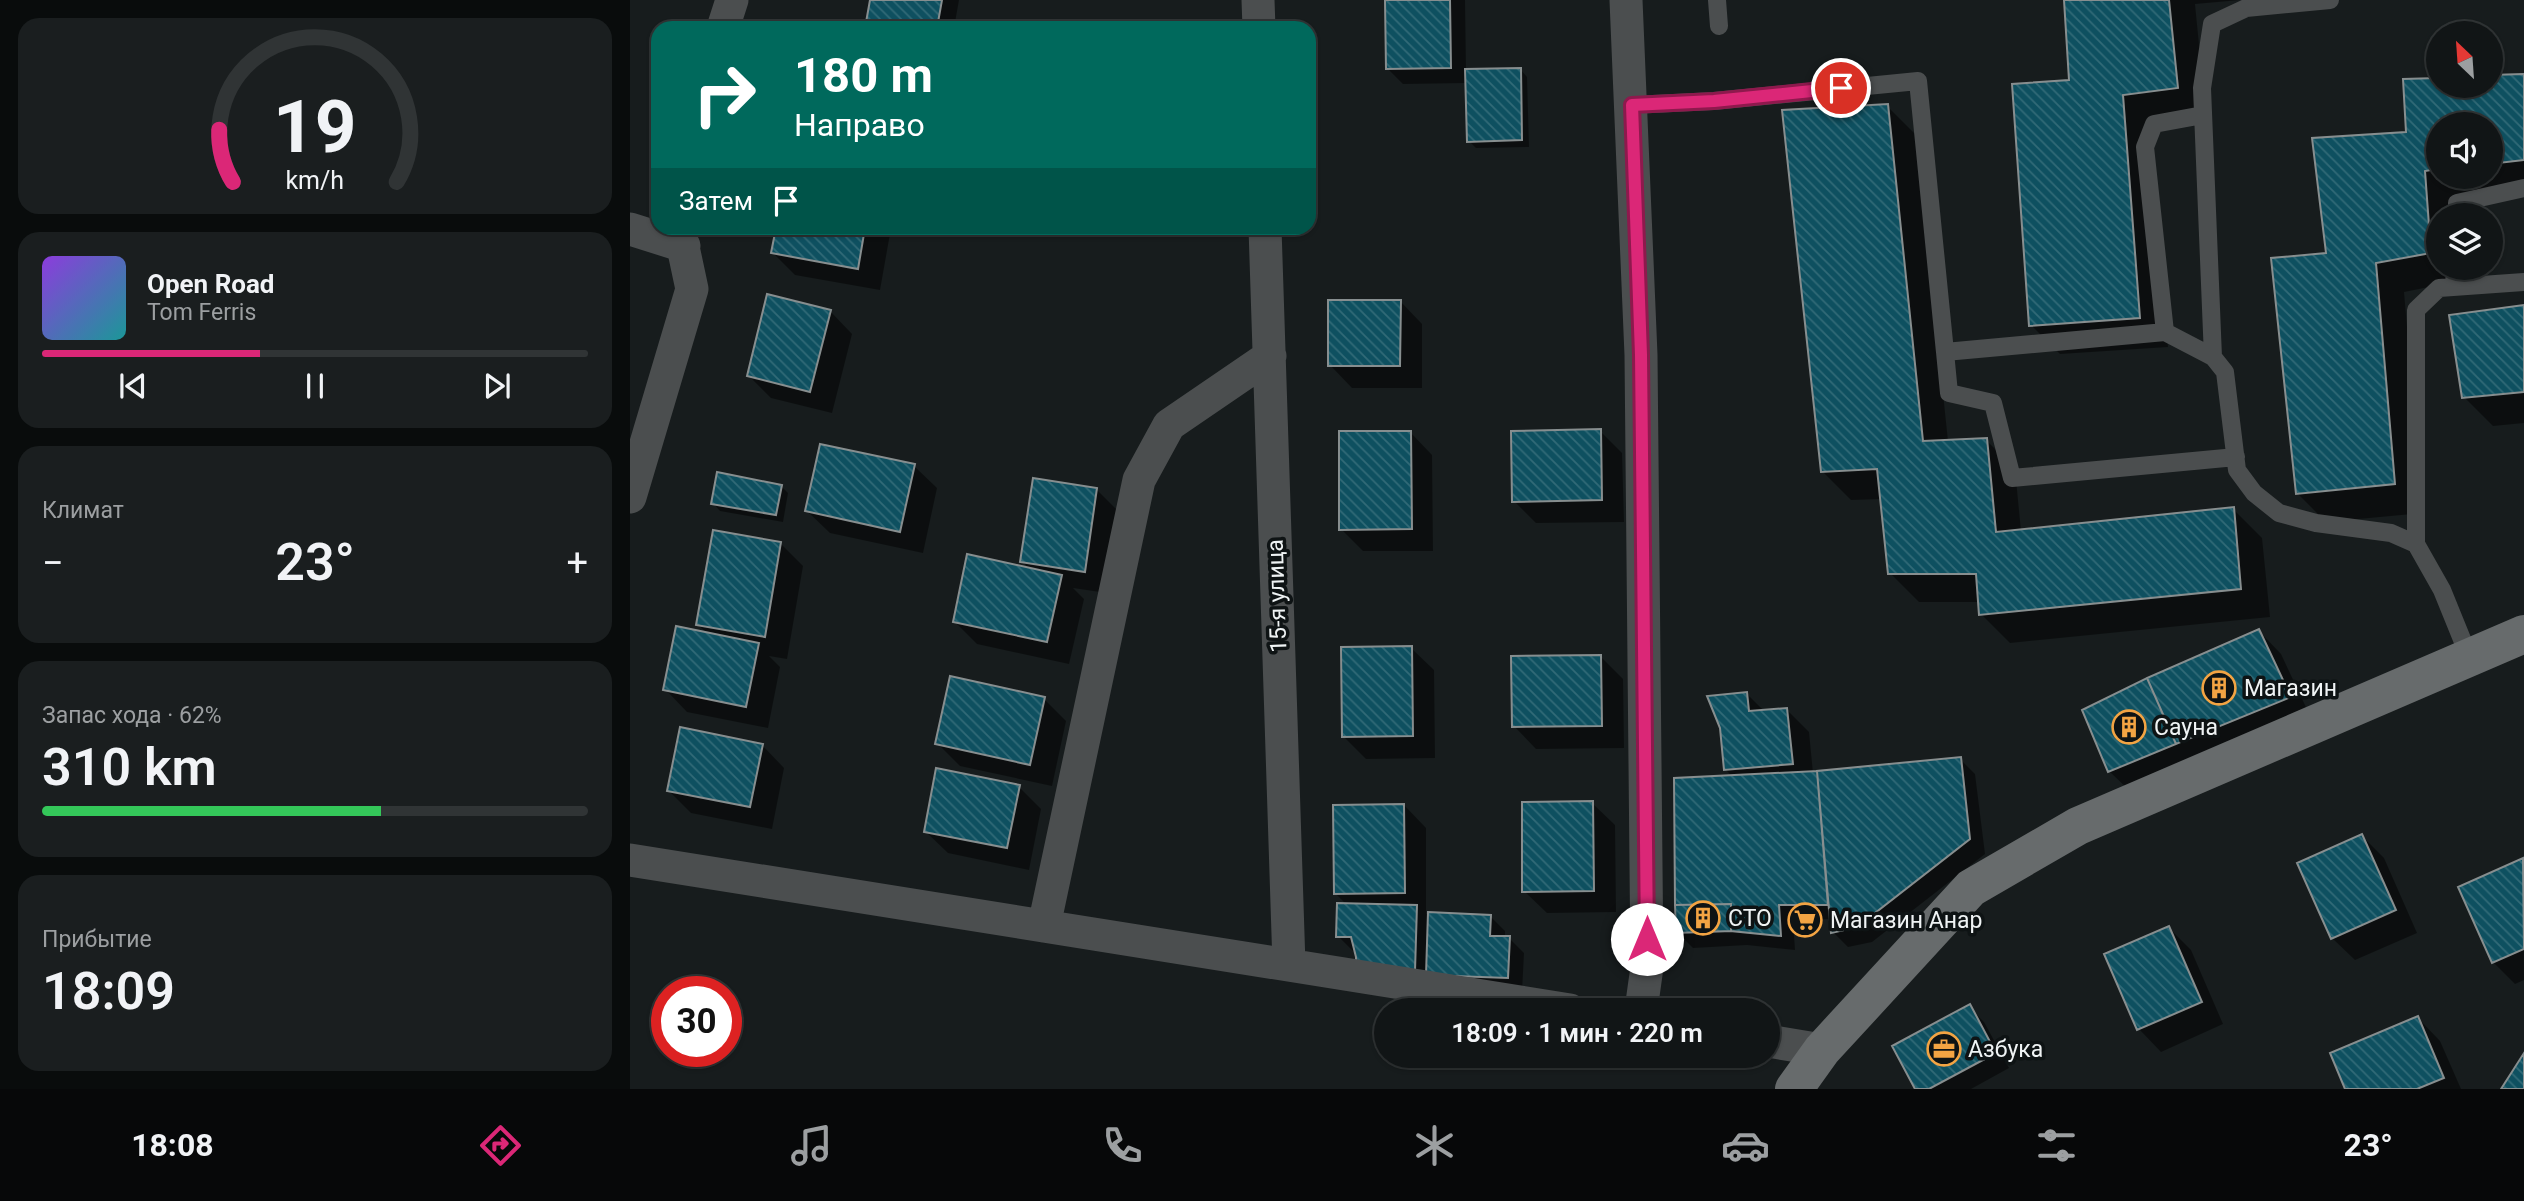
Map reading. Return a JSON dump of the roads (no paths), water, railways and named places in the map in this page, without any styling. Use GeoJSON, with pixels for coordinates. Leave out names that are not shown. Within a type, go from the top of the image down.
{"type":"FeatureCollection","features":[{"type":"Feature","properties":{"kind":"street"},"geometry":{"type":"LineString","coordinates":[[725,21],[732,0]]}},
{"type":"Feature","properties":{"kind":"street"},"geometry":{"type":"LineString","coordinates":[[1258,0],[1259,21]]}},
{"type":"Feature","properties":{"kind":"street"},"geometry":{"type":"LineString","coordinates":[[1626,0],[1641,355],[1647,967],[1643,998]]}},
{"type":"Feature","properties":{"kind":"street"},"geometry":{"type":"LineString","coordinates":[[630,229],[651,232]]}},
{"type":"Feature","properties":{"kind":"street","name":"15-я улица"},"geometry":{"type":"LineString","coordinates":[[1265,235],[1289,965]]}},
{"type":"Feature","properties":{"kind":"street"},"geometry":{"type":"LineString","coordinates":[[630,497],[692,289],[682,237]]}},
{"type":"Feature","properties":{"kind":"street"},"geometry":{"type":"LineString","coordinates":[[1044,926],[1139,480],[1170,425],[1269,356]]}},
{"type":"Feature","properties":{"kind":"street"},"geometry":{"type":"LineString","coordinates":[[1794,1089],[1822,1050],[1971,888],[2078,826],[2524,634]]}},
{"type":"Feature","properties":{"kind":"street"},"geometry":{"type":"LineString","coordinates":[[630,860],[1495,998]]}},
{"type":"Feature","properties":{"kind":"street"},"geometry":{"type":"LineString","coordinates":[[1780,1043],[1822,1050]]}},
{"type":"Feature","properties":{"kind":"lane"},"geometry":{"type":"LineString","coordinates":[[1717,0],[1719,26]]}},
{"type":"Feature","properties":{"kind":"lane"},"geometry":{"type":"LineString","coordinates":[[2213,357],[2202,88],[2213,24],[2246,8],[2330,0]]}},
{"type":"Feature","properties":{"kind":"lane"},"geometry":{"type":"LineString","coordinates":[[1632,105],[1714,101],[1918,80],[1949,393],[1993,403],[2012,478],[2235,457]]}},
{"type":"Feature","properties":{"kind":"lane"},"geometry":{"type":"LineString","coordinates":[[2165,332],[2145,147],[2154,124],[2203,115]]}},
{"type":"Feature","properties":{"kind":"lane"},"geometry":{"type":"LineString","coordinates":[[2457,203],[2524,188]]}},
{"type":"Feature","properties":{"kind":"lane"},"geometry":{"type":"LineString","coordinates":[[2454,280],[2454,287]]}},
{"type":"Feature","properties":{"kind":"lane"},"geometry":{"type":"LineString","coordinates":[[2470,659],[2442,590],[2416,544],[2416,310],[2439,288],[2524,282]]}},
{"type":"Feature","properties":{"kind":"lane"},"geometry":{"type":"LineString","coordinates":[[1945,352],[2165,332],[2213,357],[2225,372],[2237,470],[2255,493],[2279,513],[2316,523],[2391,533],[2416,544]]}},
{"type":"Feature","properties":{"kind":"place","name":"Магазин"},"geometry":{"type":"Point","coordinates":[2219,688]}},
{"type":"Feature","properties":{"kind":"place","name":"Сауна"},"geometry":{"type":"Point","coordinates":[2129,727]}},
{"type":"Feature","properties":{"kind":"place","name":"СТО"},"geometry":{"type":"Point","coordinates":[1703,918]}},
{"type":"Feature","properties":{"kind":"place","name":"Магазин Анар"},"geometry":{"type":"Point","coordinates":[1805,920]}},
{"type":"Feature","properties":{"kind":"place","name":"Азбука"},"geometry":{"type":"Point","coordinates":[1944,1049]}}]}
